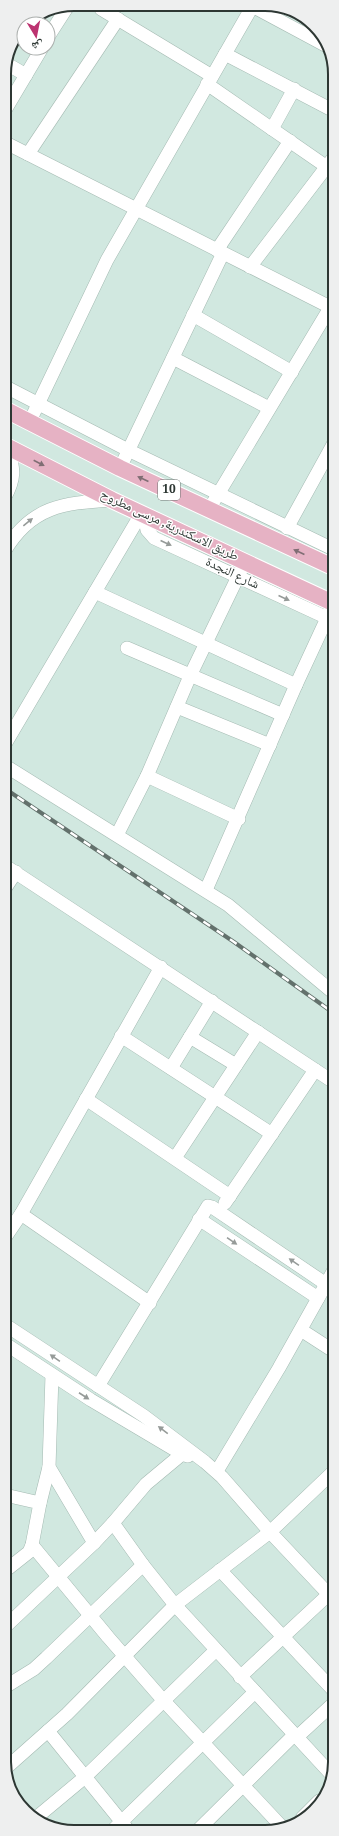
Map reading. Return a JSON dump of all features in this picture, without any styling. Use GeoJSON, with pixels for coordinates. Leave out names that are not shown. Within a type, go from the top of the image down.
{"type":"FeatureCollection","features":[{"type":"Feature","properties":{"kind":"main road","name":"10"},"geometry":{"type":"LineString","coordinates":[[11,413],[120,468],[328,565]]}},
{"type":"Feature","properties":{"kind":"main road","name":"طريق الاسكندرية, مرسى مطروح"},"geometry":{"type":"LineString","coordinates":[[11,449],[112,500],[245,562],[328,609]]}},
{"type":"Feature","properties":{"kind":"street"},"geometry":{"type":"LineString","coordinates":[[104,11],[210,80],[272,129],[290,141],[328,160]]}},
{"type":"Feature","properties":{"kind":"street"},"geometry":{"type":"LineString","coordinates":[[29,423],[107,260],[251,11]]}},
{"type":"Feature","properties":{"kind":"street"},"geometry":{"type":"LineString","coordinates":[[261,11],[318,42]]}},
{"type":"Feature","properties":{"kind":"street"},"geometry":{"type":"LineString","coordinates":[[56,21],[64,12]]}},
{"type":"Feature","properties":{"kind":"street"},"geometry":{"type":"LineString","coordinates":[[28,154],[118,19]]}},
{"type":"Feature","properties":{"kind":"street"},"geometry":{"type":"LineString","coordinates":[[225,54],[328,108]]}},
{"type":"Feature","properties":{"kind":"street"},"geometry":{"type":"LineString","coordinates":[[11,100],[37,56]]}},
{"type":"Feature","properties":{"kind":"street"},"geometry":{"type":"LineString","coordinates":[[12,67],[26,75]]}},
{"type":"Feature","properties":{"kind":"street"},"geometry":{"type":"LineString","coordinates":[[272,129],[294,89]]}},
{"type":"Feature","properties":{"kind":"street"},"geometry":{"type":"LineString","coordinates":[[120,468],[193,315],[220,251],[290,141]]}},
{"type":"Feature","properties":{"kind":"street"},"geometry":{"type":"LineString","coordinates":[[11,146],[328,307]]}},
{"type":"Feature","properties":{"kind":"street"},"geometry":{"type":"LineString","coordinates":[[250,267],[328,166]]}},
{"type":"Feature","properties":{"kind":"street"},"geometry":{"type":"LineString","coordinates":[[193,315],[292,372]]}},
{"type":"Feature","properties":{"kind":"street"},"geometry":{"type":"LineString","coordinates":[[209,509],[269,408],[328,315]]}},
{"type":"Feature","properties":{"kind":"street"},"geometry":{"type":"LineString","coordinates":[[173,358],[269,408]]}},
{"type":"Feature","properties":{"kind":"street"},"geometry":{"type":"LineString","coordinates":[[11,390],[128,450],[328,547]]}},
{"type":"Feature","properties":{"kind":"street"},"geometry":{"type":"LineString","coordinates":[[288,528],[328,452]]}},
{"type":"Feature","properties":{"kind":"street"},"geometry":{"type":"LineString","coordinates":[[11,460],[13,465],[13,478],[11,483]]}},
{"type":"Feature","properties":{"kind":"street"},"geometry":{"type":"LineString","coordinates":[[11,541],[23,526],[35,516],[49,509],[64,504],[112,500]]}},
{"type":"Feature","properties":{"kind":"street"},"geometry":{"type":"LineString","coordinates":[[11,734],[142,514]]}},
{"type":"Feature","properties":{"kind":"street","name":"شارع النجدة"},"geometry":{"type":"LineString","coordinates":[[142,514],[147,530],[154,538],[238,577],[328,610]]}},
{"type":"Feature","properties":{"kind":"street"},"geometry":{"type":"LineString","coordinates":[[117,835],[147,776],[190,676],[245,562]]}},
{"type":"Feature","properties":{"kind":"street"},"geometry":{"type":"LineString","coordinates":[[95,592],[296,685]]}},
{"type":"Feature","properties":{"kind":"street"},"geometry":{"type":"LineString","coordinates":[[206,890],[239,819],[296,685],[328,622]]}},
{"type":"Feature","properties":{"kind":"street"},"geometry":{"type":"LineString","coordinates":[[128,648],[283,716]]}},
{"type":"Feature","properties":{"kind":"street"},"geometry":{"type":"LineString","coordinates":[[177,707],[270,745]]}},
{"type":"Feature","properties":{"kind":"street"},"geometry":{"type":"LineString","coordinates":[[11,769],[228,905],[328,988]]}},
{"type":"Feature","properties":{"kind":"street"},"geometry":{"type":"LineString","coordinates":[[147,776],[239,819]]}},
{"type":"Feature","properties":{"kind":"street"},"geometry":{"type":"LineString","coordinates":[[11,869],[328,1078]]}},
{"type":"Feature","properties":{"kind":"street"},"geometry":{"type":"LineString","coordinates":[[11,880],[16,872]]}},
{"type":"Feature","properties":{"kind":"street"},"geometry":{"type":"LineString","coordinates":[[11,1229],[21,1214],[161,967]]}},
{"type":"Feature","properties":{"kind":"street"},"geometry":{"type":"LineString","coordinates":[[171,1068],[212,1001]]}},
{"type":"Feature","properties":{"kind":"street"},"geometry":{"type":"LineString","coordinates":[[175,1158],[258,1032]]}},
{"type":"Feature","properties":{"kind":"street"},"geometry":{"type":"LineString","coordinates":[[121,1036],[272,1134]]}},
{"type":"Feature","properties":{"kind":"street"},"geometry":{"type":"LineString","coordinates":[[190,1037],[236,1065]]}},
{"type":"Feature","properties":{"kind":"street"},"geometry":{"type":"LineString","coordinates":[[220,1212],[315,1070]]}},
{"type":"Feature","properties":{"kind":"street"},"geometry":{"type":"LineString","coordinates":[[86,1098],[230,1196]]}},
{"type":"Feature","properties":{"kind":"street"},"geometry":{"type":"LineString","coordinates":[[98,1386],[208,1206],[220,1212],[326,1284]]}},
{"type":"Feature","properties":{"kind":"street"},"geometry":{"type":"LineString","coordinates":[[21,1214],[150,1303]]}},
{"type":"Feature","properties":{"kind":"street"},"geometry":{"type":"LineString","coordinates":[[199,1219],[318,1298]]}},
{"type":"Feature","properties":{"kind":"street"},"geometry":{"type":"LineString","coordinates":[[217,1471],[240,1435],[328,1280]]}},
{"type":"Feature","properties":{"kind":"street"},"geometry":{"type":"LineString","coordinates":[[11,1329],[144,1416],[217,1471],[270,1532],[328,1593]]}},
{"type":"Feature","properties":{"kind":"street"},"geometry":{"type":"LineString","coordinates":[[301,1330],[328,1347]]}},
{"type":"Feature","properties":{"kind":"street"},"geometry":{"type":"LineString","coordinates":[[11,1348],[52,1375],[182,1454],[205,1462]]}},
{"type":"Feature","properties":{"kind":"street"},"geometry":{"type":"LineString","coordinates":[[11,1566],[25,1556],[32,1545],[40,1502],[49,1467],[52,1375]]}},
{"type":"Feature","properties":{"kind":"street"},"geometry":{"type":"LineString","coordinates":[[11,1621],[94,1543],[146,1484],[182,1454]]}},
{"type":"Feature","properties":{"kind":"street"},"geometry":{"type":"LineString","coordinates":[[49,1467],[94,1543]]}},
{"type":"Feature","properties":{"kind":"street"},"geometry":{"type":"LineString","coordinates":[[11,1764],[48,1731],[175,1605],[270,1532],[328,1477]]}},
{"type":"Feature","properties":{"kind":"street"},"geometry":{"type":"LineString","coordinates":[[11,1496],[40,1502]]}},
{"type":"Feature","properties":{"kind":"street"},"geometry":{"type":"LineString","coordinates":[[113,1523],[143,1565],[175,1605],[327,1770]]}},
{"type":"Feature","properties":{"kind":"street"},"geometry":{"type":"LineString","coordinates":[[32,1545],[163,1700],[278,1823]]}},
{"type":"Feature","properties":{"kind":"street"},"geometry":{"type":"LineString","coordinates":[[11,1683],[34,1669],[143,1565]]}},
{"type":"Feature","properties":{"kind":"street"},"geometry":{"type":"LineString","coordinates":[[220,1570],[328,1685]]}},
{"type":"Feature","properties":{"kind":"street"},"geometry":{"type":"LineString","coordinates":[[240,1677],[283,1637],[328,1600]]}},
{"type":"Feature","properties":{"kind":"street"},"geometry":{"type":"LineString","coordinates":[[40,1815],[85,1777],[216,1650]]}},
{"type":"Feature","properties":{"kind":"street"},"geometry":{"type":"LineString","coordinates":[[124,1825],[203,1743],[255,1692]]}},
{"type":"Feature","properties":{"kind":"street"},"geometry":{"type":"LineString","coordinates":[[204,1825],[295,1736],[328,1708]]}},
{"type":"Feature","properties":{"kind":"street"},"geometry":{"type":"LineString","coordinates":[[48,1731],[85,1777],[119,1825]]}},
{"type":"Feature","properties":{"kind":"railway"},"geometry":{"type":"LineString","coordinates":[[11,793],[234,942],[328,1009]]}}]}
